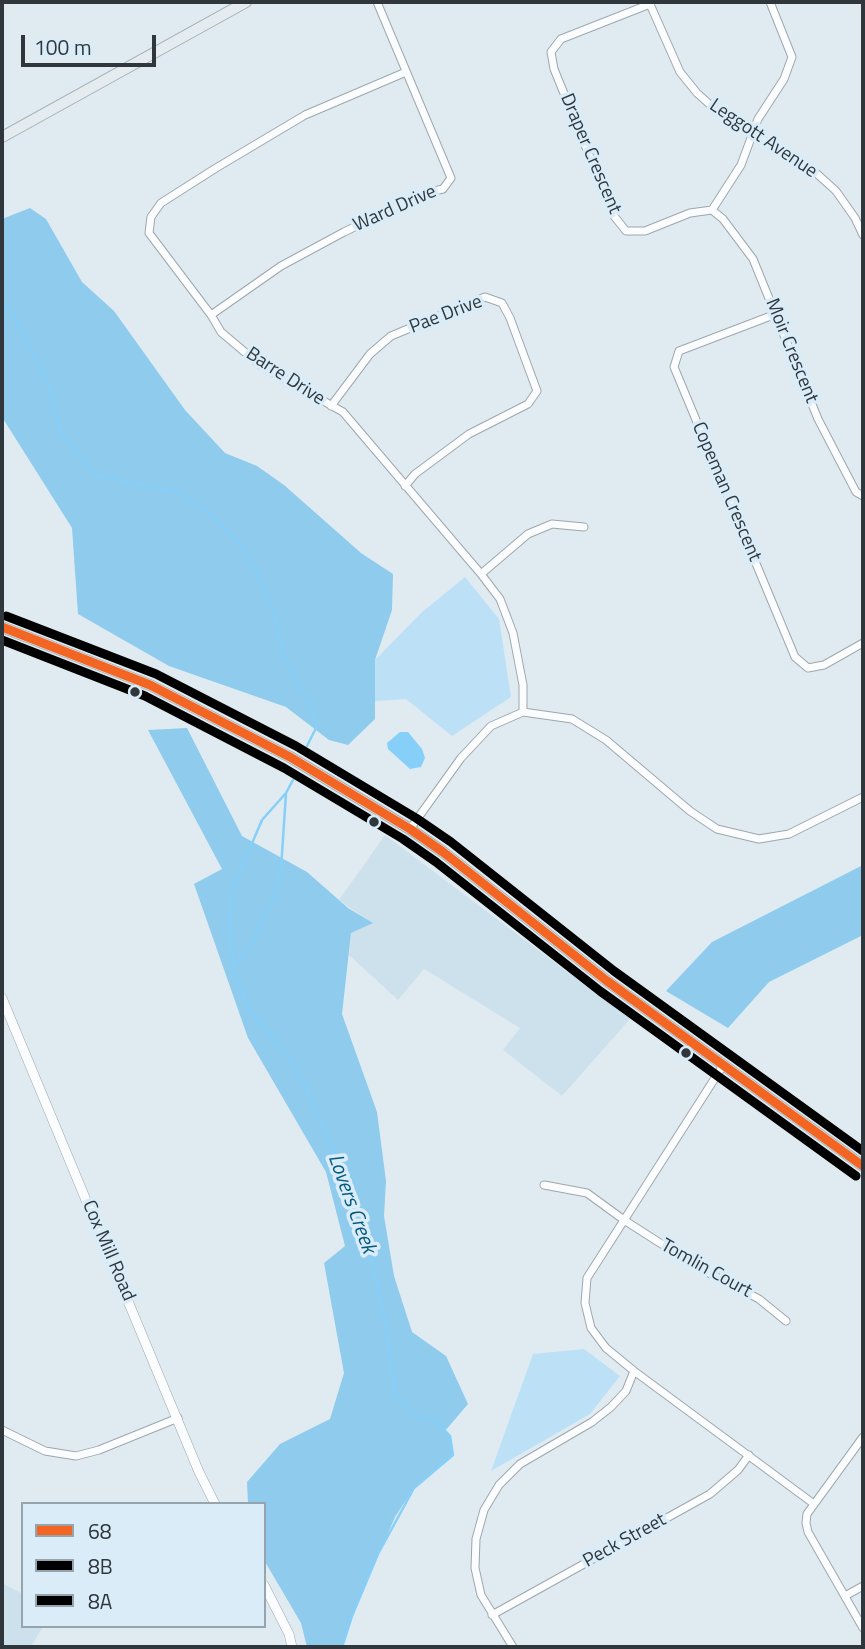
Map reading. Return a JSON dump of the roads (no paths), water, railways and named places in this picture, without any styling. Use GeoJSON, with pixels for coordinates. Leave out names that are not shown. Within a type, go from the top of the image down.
{"type":"FeatureCollection","features":[{"type":"Feature","properties":{"kind":"main road"},"geometry":{"type":"LineString","coordinates":[[2,137],[246,2]]}},
{"type":"Feature","properties":{"kind":"main road"},"geometry":{"type":"LineString","coordinates":[[2,626],[150,685],[290,757],[410,829],[607,981],[863,1167]]}},
{"type":"Feature","properties":{"kind":"street","name":"Ward Drive"},"geometry":{"type":"LineString","coordinates":[[211,315],[292,260],[425,193],[443,189],[450,178],[377,2]]}},
{"type":"Feature","properties":{"kind":"street"},"geometry":{"type":"LineString","coordinates":[[712,210],[741,165],[758,119],[784,79],[792,57],[771,2]]}},
{"type":"Feature","properties":{"kind":"street","name":"Leggott Avenue"},"geometry":{"type":"LineString","coordinates":[[649,3],[681,72],[697,93],[717,111],[815,172],[836,191],[863,235]]}},
{"type":"Feature","properties":{"kind":"street","name":"Draper Crescent"},"geometry":{"type":"LineString","coordinates":[[649,3],[561,39],[551,52],[554,69],[614,216],[626,231],[645,232],[690,213],[712,210]]}},
{"type":"Feature","properties":{"kind":"street","name":"Barre Drive"},"geometry":{"type":"LineString","coordinates":[[406,72],[305,115],[161,203],[150,218],[149,233],[221,332],[260,365],[343,412],[481,574],[499,598],[513,633],[523,685],[523,712]]}},
{"type":"Feature","properties":{"kind":"street","name":"Moir Crescent"},"geometry":{"type":"LineString","coordinates":[[712,210],[723,219],[753,260],[818,419],[856,492],[863,496]]}},
{"type":"Feature","properties":{"kind":"street","name":"Pae Drive"},"geometry":{"type":"LineString","coordinates":[[331,406],[370,354],[391,336],[485,297],[502,303],[537,391],[528,404],[469,434],[415,474],[405,486]]}},
{"type":"Feature","properties":{"kind":"street","name":"Copeman Crescent"},"geometry":{"type":"LineString","coordinates":[[776,314],[679,351],[674,366],[795,657],[808,668],[824,665],[863,643]]}},
{"type":"Feature","properties":{"kind":"street"},"geometry":{"type":"LineString","coordinates":[[481,574],[528,534],[552,524],[584,527]]}},
{"type":"Feature","properties":{"kind":"street"},"geometry":{"type":"LineString","coordinates":[[410,829],[461,758],[491,726],[523,712],[572,719],[606,740],[690,811],[717,829],[759,839],[789,834],[863,797]]}},
{"type":"Feature","properties":{"kind":"street","name":"Cox Mill Road"},"geometry":{"type":"LineString","coordinates":[[2,998],[199,1472],[214,1502]]}},
{"type":"Feature","properties":{"kind":"street"},"geometry":{"type":"LineString","coordinates":[[724,1064],[587,1278],[585,1303],[592,1328],[606,1348],[814,1504]]}},
{"type":"Feature","properties":{"kind":"street","name":"Tomlin Court"},"geometry":{"type":"LineString","coordinates":[[544,1185],[587,1193],[699,1268],[759,1299],[786,1321]]}},
{"type":"Feature","properties":{"kind":"street"},"geometry":{"type":"LineString","coordinates":[[513,1647],[481,1595],[475,1567],[476,1539],[484,1510],[499,1485],[520,1464],[592,1422],[611,1407],[626,1391],[634,1371]]}},
{"type":"Feature","properties":{"kind":"street"},"geometry":{"type":"LineString","coordinates":[[2,1430],[45,1451],[76,1456],[99,1450],[178,1418]]}},
{"type":"Feature","properties":{"kind":"street"},"geometry":{"type":"LineString","coordinates":[[863,1437],[806,1517],[807,1529],[863,1628]]}},
{"type":"Feature","properties":{"kind":"street","name":"Peck Street"},"geometry":{"type":"LineString","coordinates":[[492,1615],[710,1494],[738,1470],[749,1455]]}},
{"type":"Feature","properties":{"kind":"street"},"geometry":{"type":"LineString","coordinates":[[845,1596],[863,1586]]}},
{"type":"Feature","properties":{"kind":"street"},"geometry":{"type":"LineString","coordinates":[[266,1589],[289,1634],[292,1647]]}},
{"type":"Feature","properties":{"kind":"waterway","name":"Lovers Creek"},"geometry":{"type":"LineString","coordinates":[[2,304],[14,316],[48,382],[61,432],[95,475],[176,492],[210,513],[237,540],[260,578],[275,616],[283,655],[313,710],[316,728],[307,746]]}},
{"type":"Feature","properties":{"kind":"waterway","name":"Lovers Creek"},"geometry":{"type":"LineString","coordinates":[[293,780],[286,793],[262,820],[232,890],[230,921],[233,966],[248,1008],[290,1059],[307,1090],[341,1170],[348,1201],[366,1233],[385,1321],[395,1395],[416,1416],[434,1420],[450,1436],[453,1455],[414,1488],[378,1554],[342,1647]]}},
{"type":"Feature","properties":{"kind":"waterway"},"geometry":{"type":"LineString","coordinates":[[233,966],[248,950],[272,901],[281,869],[286,793]]}}]}
